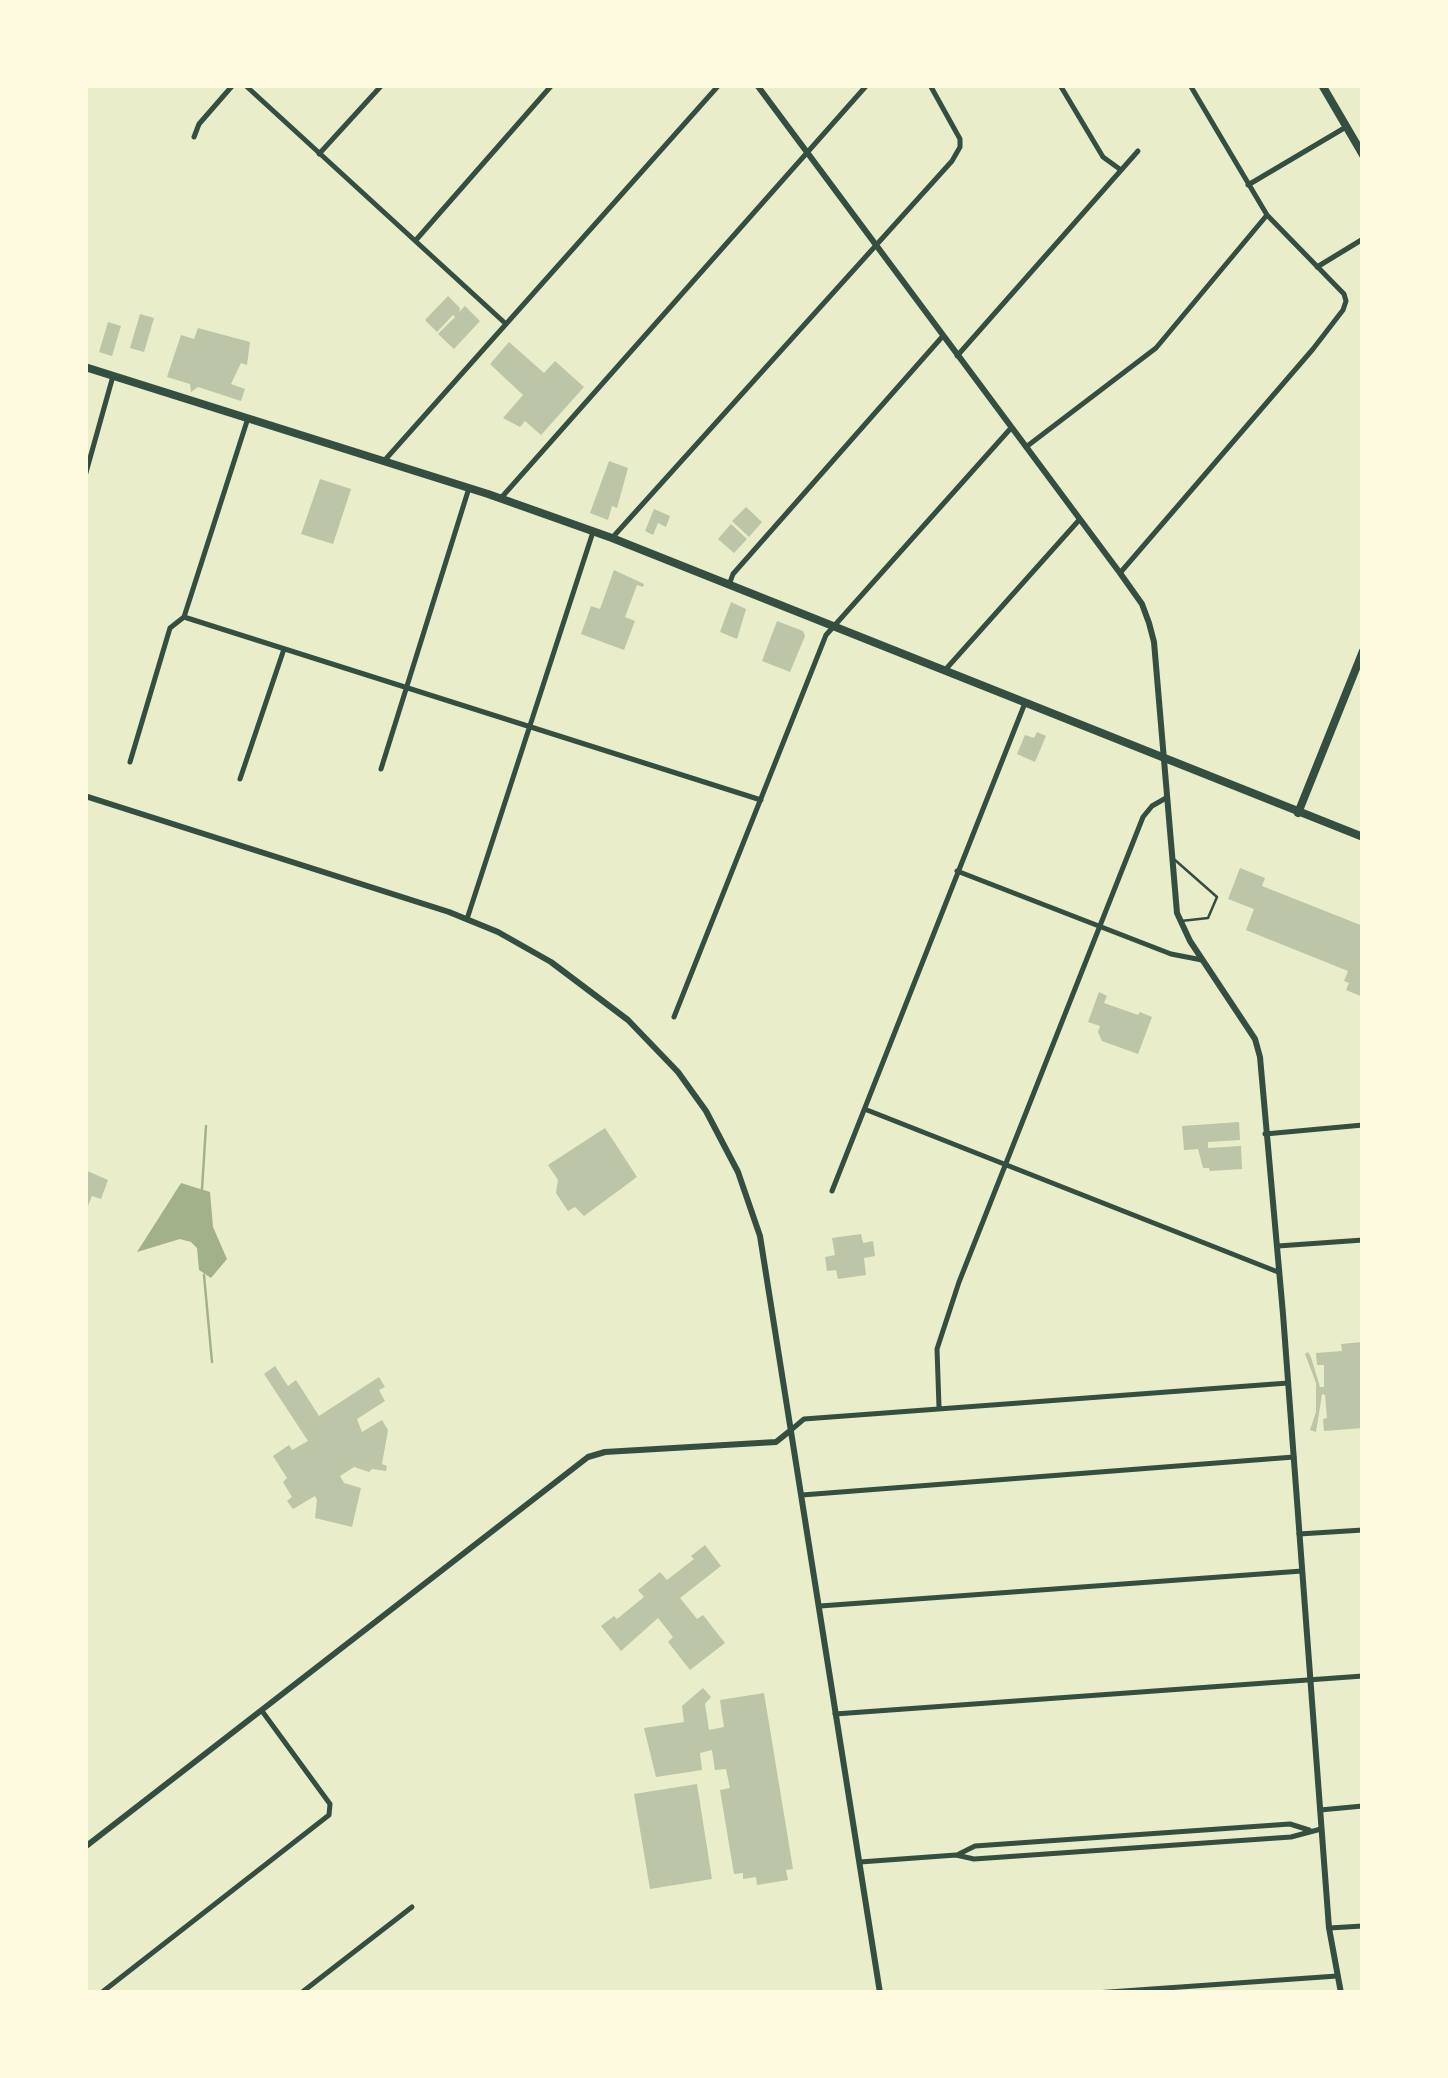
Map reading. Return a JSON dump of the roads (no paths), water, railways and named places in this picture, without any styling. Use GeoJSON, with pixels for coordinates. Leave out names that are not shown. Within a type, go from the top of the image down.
{"type":"FeatureCollection","features":[{"type":"Feature","properties":{"kind":"main road"},"geometry":{"type":"LineString","coordinates":[[1322,85],[1363,155]]}},
{"type":"Feature","properties":{"kind":"main road"},"geometry":{"type":"LineString","coordinates":[[85,367],[501,498],[612,538],[1363,837]]}},
{"type":"Feature","properties":{"kind":"main road"},"geometry":{"type":"LineString","coordinates":[[1298,813],[1363,651]]}},
{"type":"Feature","properties":{"kind":"street"},"geometry":{"type":"LineString","coordinates":[[194,137],[199,124],[233,85]]}},
{"type":"Feature","properties":{"kind":"street"},"geometry":{"type":"LineString","coordinates":[[245,85],[506,324]]}},
{"type":"Feature","properties":{"kind":"street"},"geometry":{"type":"LineString","coordinates":[[319,154],[382,85]]}},
{"type":"Feature","properties":{"kind":"street"},"geometry":{"type":"LineString","coordinates":[[416,240],[552,85]]}},
{"type":"Feature","properties":{"kind":"street"},"geometry":{"type":"LineString","coordinates":[[384,461],[719,85]]}},
{"type":"Feature","properties":{"kind":"street"},"geometry":{"type":"LineString","coordinates":[[757,85],[1120,573],[1142,604],[1154,642],[1180,921],[1255,1039],[1260,1059],[1328,1928],[1341,1993]]}},
{"type":"Feature","properties":{"kind":"street"},"geometry":{"type":"LineString","coordinates":[[501,498],[867,85]]}},
{"type":"Feature","properties":{"kind":"street"},"geometry":{"type":"LineString","coordinates":[[612,538],[952,161],[960,144],[958,132],[930,85]]}},
{"type":"Feature","properties":{"kind":"street"},"geometry":{"type":"LineString","coordinates":[[1060,85],[1103,157],[1120,170]]}},
{"type":"Feature","properties":{"kind":"street"},"geometry":{"type":"LineString","coordinates":[[1120,573],[1312,349],[1344,310],[1346,302],[1344,294],[1267,215],[1190,85]]}},
{"type":"Feature","properties":{"kind":"street"},"geometry":{"type":"LineString","coordinates":[[1248,184],[1346,126]]}},
{"type":"Feature","properties":{"kind":"street"},"geometry":{"type":"LineString","coordinates":[[957,356],[1138,151]]}},
{"type":"Feature","properties":{"kind":"street"},"geometry":{"type":"LineString","coordinates":[[1026,448],[1156,348],[1267,215]]}},
{"type":"Feature","properties":{"kind":"street"},"geometry":{"type":"LineString","coordinates":[[1317,267],[1363,240]]}},
{"type":"Feature","properties":{"kind":"street"},"geometry":{"type":"LineString","coordinates":[[728,584],[942,337]]}},
{"type":"Feature","properties":{"kind":"street"},"geometry":{"type":"LineString","coordinates":[[85,476],[113,376]]}},
{"type":"Feature","properties":{"kind":"street"},"geometry":{"type":"LineString","coordinates":[[130,762],[170,628],[184,617],[248,418]]}},
{"type":"Feature","properties":{"kind":"street"},"geometry":{"type":"LineString","coordinates":[[674,1016],[826,635],[1010,428]]}},
{"type":"Feature","properties":{"kind":"street"},"geometry":{"type":"LineString","coordinates":[[381,769],[469,488]]}},
{"type":"Feature","properties":{"kind":"street"},"geometry":{"type":"LineString","coordinates":[[944,672],[1080,520]]}},
{"type":"Feature","properties":{"kind":"street"},"geometry":{"type":"LineString","coordinates":[[467,920],[594,532]]}},
{"type":"Feature","properties":{"kind":"street"},"geometry":{"type":"LineString","coordinates":[[184,617],[761,800]]}},
{"type":"Feature","properties":{"kind":"street"},"geometry":{"type":"LineString","coordinates":[[240,779],[284,649]]}},
{"type":"Feature","properties":{"kind":"street"},"geometry":{"type":"LineString","coordinates":[[832,1190],[1025,703]]}},
{"type":"Feature","properties":{"kind":"street"},"geometry":{"type":"LineString","coordinates":[[85,796],[467,920],[551,962],[628,1020],[678,1072],[706,1111],[738,1172],[760,1236],[880,1993]]}},
{"type":"Feature","properties":{"kind":"street"},"geometry":{"type":"LineString","coordinates":[[940,1407],[936,1349],[959,1282],[1144,817],[1152,806],[1166,798]]}},
{"type":"Feature","properties":{"kind":"street"},"geometry":{"type":"LineString","coordinates":[[957,871],[1171,954],[1202,960]]}},
{"type":"Feature","properties":{"kind":"street"},"geometry":{"type":"LineString","coordinates":[[866,1110],[1278,1272]]}},
{"type":"Feature","properties":{"kind":"street"},"geometry":{"type":"LineString","coordinates":[[1265,1134],[1363,1125]]}},
{"type":"Feature","properties":{"kind":"street"},"geometry":{"type":"LineString","coordinates":[[1275,1247],[1363,1240]]}},
{"type":"Feature","properties":{"kind":"street"},"geometry":{"type":"LineString","coordinates":[[85,1847],[588,1457],[606,1452],[776,1442],[804,1420],[1288,1383]]}},
{"type":"Feature","properties":{"kind":"street"},"geometry":{"type":"LineString","coordinates":[[802,1495],[1294,1457]]}},
{"type":"Feature","properties":{"kind":"street"},"geometry":{"type":"LineString","coordinates":[[1300,1534],[1363,1530]]}},
{"type":"Feature","properties":{"kind":"street"},"geometry":{"type":"LineString","coordinates":[[820,1606],[1302,1571]]}},
{"type":"Feature","properties":{"kind":"street"},"geometry":{"type":"LineString","coordinates":[[835,1714],[1363,1676]]}},
{"type":"Feature","properties":{"kind":"street"},"geometry":{"type":"LineString","coordinates":[[101,1993],[328,1814],[330,1804],[262,1711]]}},
{"type":"Feature","properties":{"kind":"street"},"geometry":{"type":"LineString","coordinates":[[1320,1810],[1363,1806]]}},
{"type":"Feature","properties":{"kind":"street"},"geometry":{"type":"LineString","coordinates":[[956,1855],[975,1846],[1290,1824],[1309,1830]]}},
{"type":"Feature","properties":{"kind":"street"},"geometry":{"type":"LineString","coordinates":[[860,1862],[956,1855],[974,1859],[1272,1839],[1321,1829]]}},
{"type":"Feature","properties":{"kind":"street"},"geometry":{"type":"LineString","coordinates":[[301,1993],[412,1907]]}},
{"type":"Feature","properties":{"kind":"street"},"geometry":{"type":"LineString","coordinates":[[1328,1928],[1363,1926]]}},
{"type":"Feature","properties":{"kind":"street"},"geometry":{"type":"LineString","coordinates":[[1095,1993],[1336,1976]]}},
{"type":"Feature","properties":{"kind":"lane"},"geometry":{"type":"LineString","coordinates":[[1172,858],[1217,897],[1208,918],[1180,921]]}},
{"type":"Feature","properties":{"kind":"waterway"},"geometry":{"type":"LineString","coordinates":[[202,1189],[206,1126]]}},
{"type":"Feature","properties":{"kind":"waterway"},"geometry":{"type":"LineString","coordinates":[[204,1275],[212,1362]]}}]}
